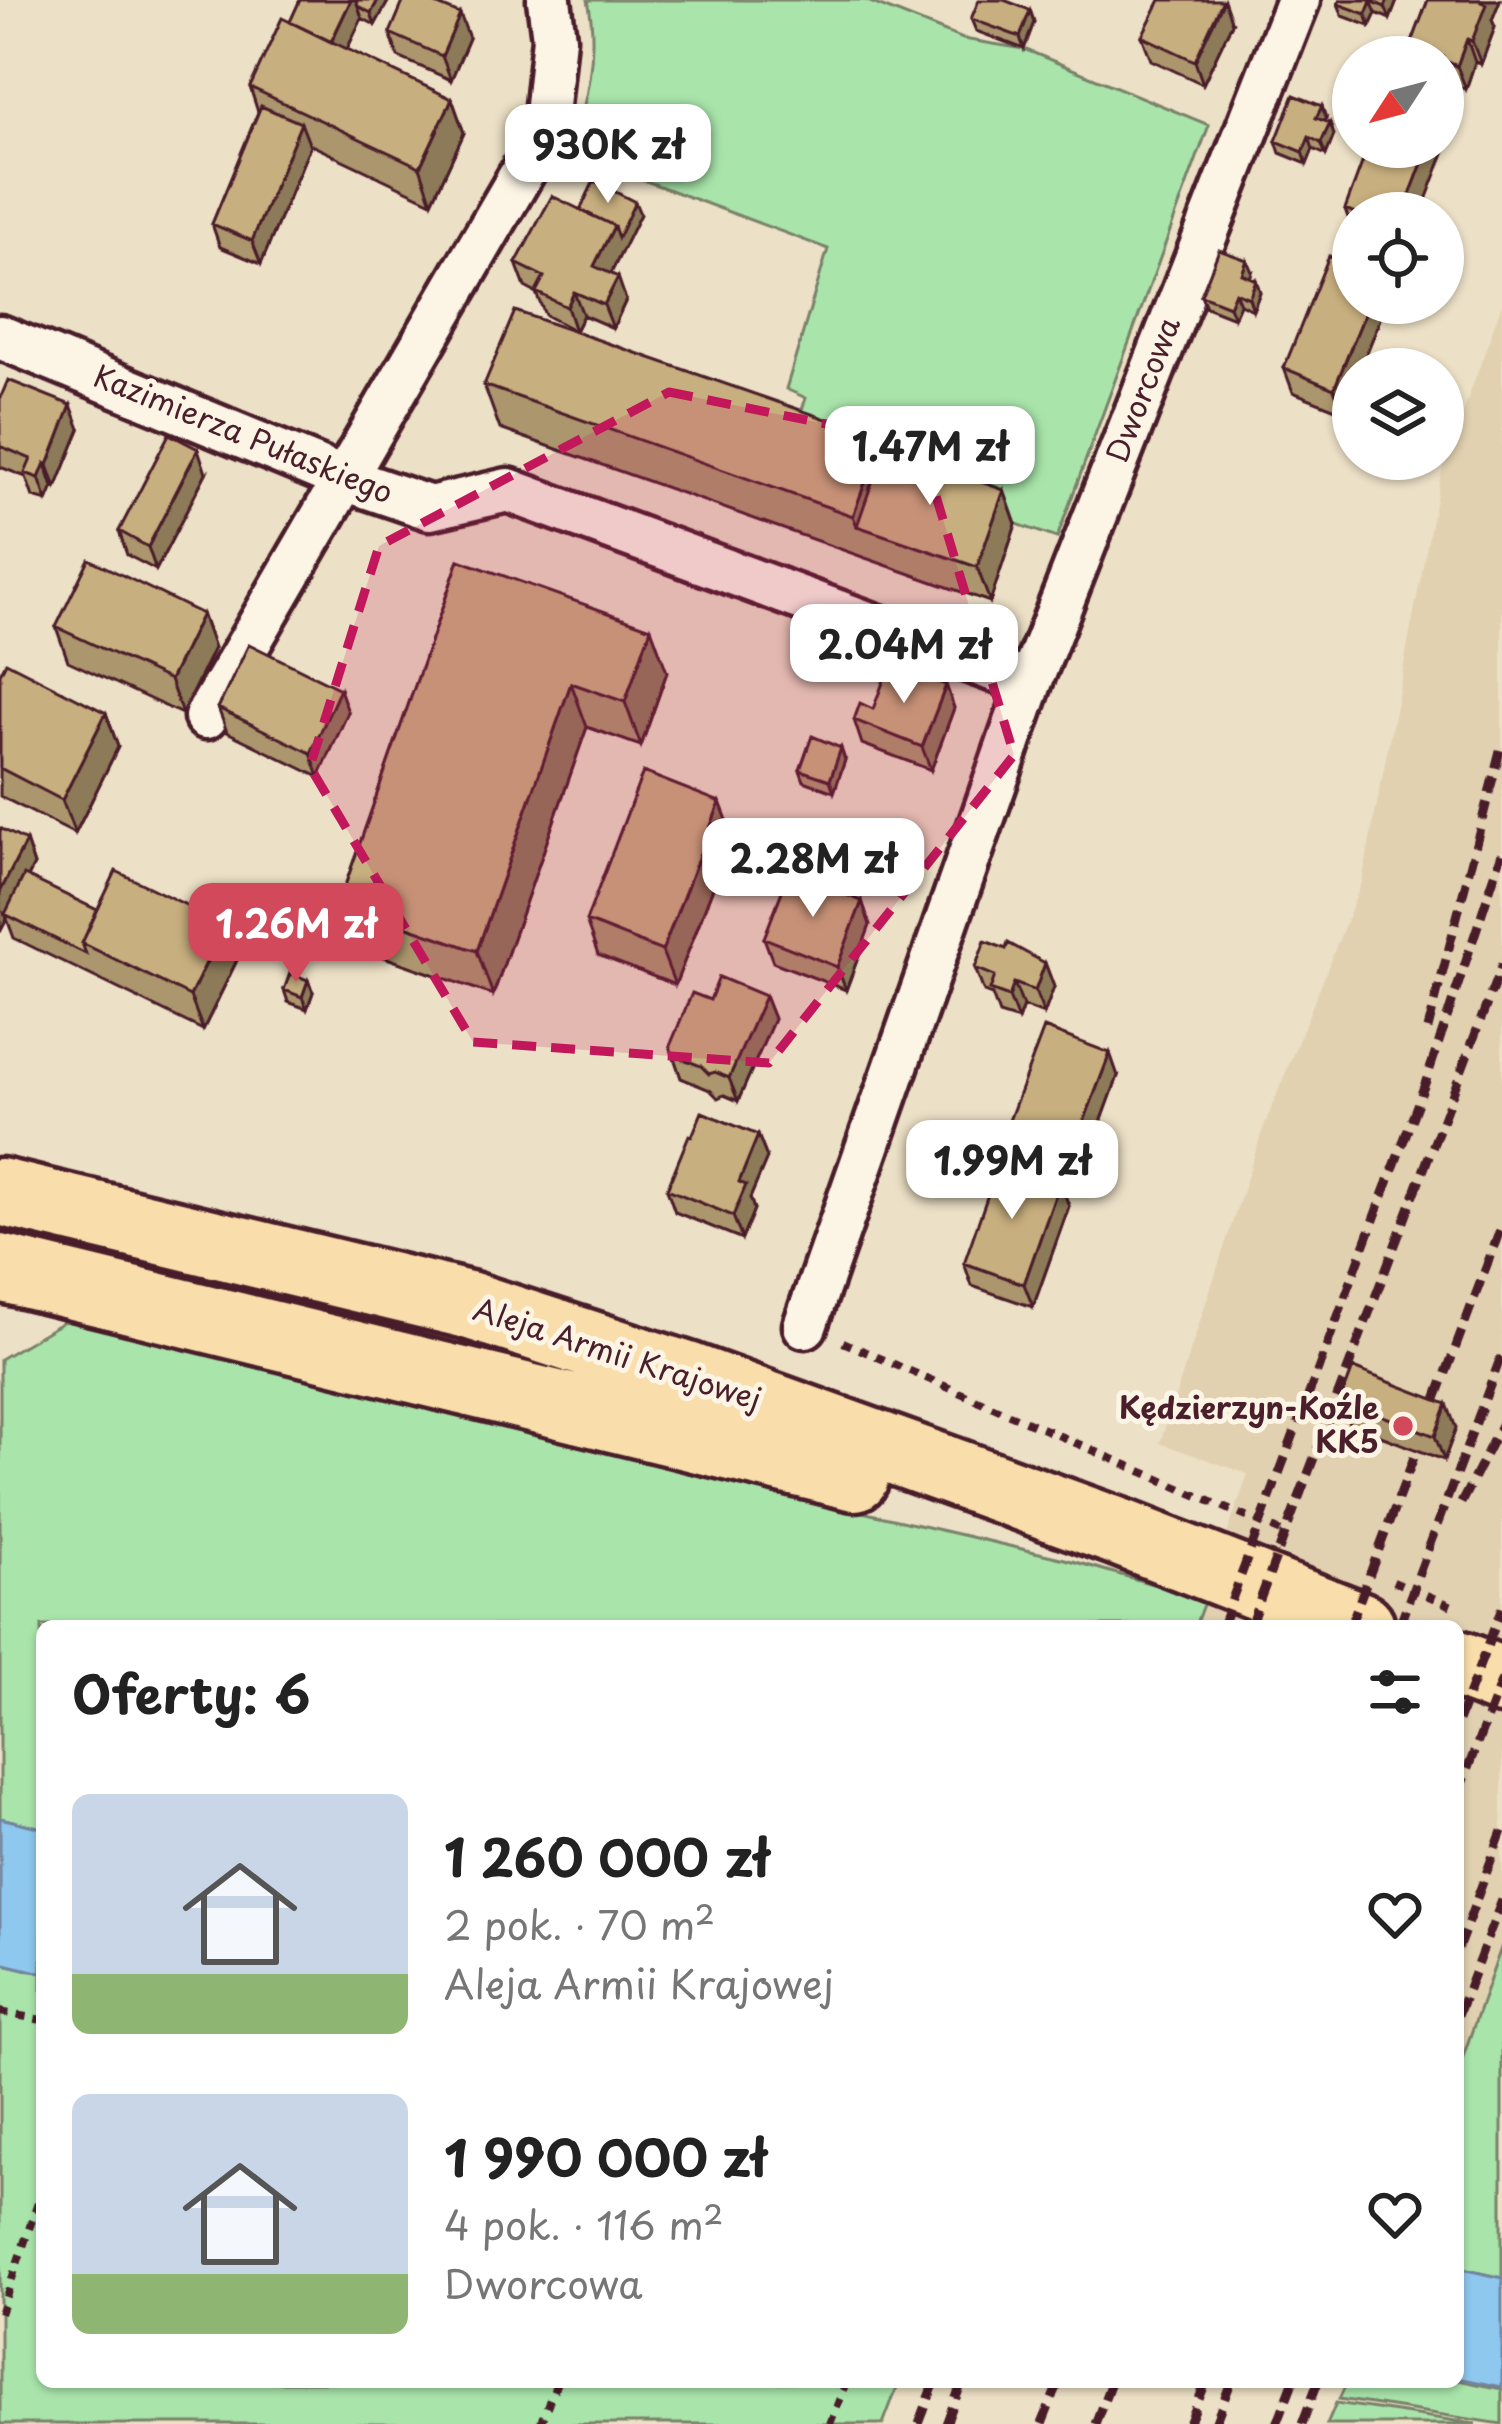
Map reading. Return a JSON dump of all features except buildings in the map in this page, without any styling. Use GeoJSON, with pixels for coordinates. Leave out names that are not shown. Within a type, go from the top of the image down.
{"type":"FeatureCollection","features":[{"type":"Feature","properties":{"kind":"main road","name":"Aleja Armii Krajowej"},"geometry":{"type":"LineString","coordinates":[[0,1192],[468,1305],[690,1377],[1219,1570]]}},
{"type":"Feature","properties":{"kind":"main road","name":"Aleja Armii Krajowej"},"geometry":{"type":"LineString","coordinates":[[0,1268],[1219,1570],[1366,1599]]}},
{"type":"Feature","properties":{"kind":"main road"},"geometry":{"type":"LineString","coordinates":[[1464,1643],[1502,1681]]}},
{"type":"Feature","properties":{"kind":"street"},"geometry":{"type":"LineString","coordinates":[[206,717],[544,135],[554,38],[549,0]]}},
{"type":"Feature","properties":{"kind":"street","name":"Dworcowa"},"geometry":{"type":"LineString","coordinates":[[806,1325],[1030,683],[1298,0]]}},
{"type":"Feature","properties":{"kind":"street","name":"Kazimierza Pułaskiego"},"geometry":{"type":"LineString","coordinates":[[0,337],[342,478],[430,508],[508,490],[1030,683]]}},
{"type":"Feature","properties":{"kind":"path"},"geometry":{"type":"LineString","coordinates":[[806,1325],[1306,1543]]}},
{"type":"Feature","properties":{"kind":"path"},"geometry":{"type":"LineString","coordinates":[[1366,1599],[1417,1620]]}},
{"type":"Feature","properties":{"kind":"path"},"geometry":{"type":"LineString","coordinates":[[0,2012],[36,2019]]}},
{"type":"Feature","properties":{"kind":"path"},"geometry":{"type":"LineString","coordinates":[[0,2314],[36,2209]]}},
{"type":"Feature","properties":{"kind":"path"},"geometry":{"type":"LineString","coordinates":[[540,2424],[554,2388]]}},
{"type":"Feature","properties":{"kind":"path"},"geometry":{"type":"LineString","coordinates":[[830,2424],[844,2388]]}},
{"type":"Feature","properties":{"kind":"highlighted area"},"geometry":{"type":"Polygon","coordinates":[[[669,392],[920,443],[1014,755],[769,1063],[473,1042],[310,767],[379,546],[669,392]]]}},
{"type":"Feature","properties":{"kind":"shaded area"},"geometry":{"type":"Polygon","coordinates":[[[1502,303],[1502,1945],[1464,2054],[1464,1620],[1197,1620],[1248,1474],[1160,1443],[1263,1129],[1362,882],[1440,480],[1464,480],[1464,410],[1502,303]]]}},
{"type":"Feature","properties":{"kind":"green space"},"geometry":{"type":"Polygon","coordinates":[[[588,0],[865,0],[963,39],[1024,49],[1209,125],[1057,538],[790,445],[806,398],[786,389],[828,249],[571,153],[591,58],[588,0]]]}},
{"type":"Feature","properties":{"kind":"green space"},"geometry":{"type":"Polygon","coordinates":[[[66,1320],[1065,1559],[1205,1599],[1197,1620],[36,1620],[36,1827],[0,1818],[0,1359],[66,1320]]]}},
{"type":"Feature","properties":{"kind":"green space"},"geometry":{"type":"Polygon","coordinates":[[[1502,1945],[1502,2278],[1464,2269],[1464,2054],[1502,1945]]]}},
{"type":"Feature","properties":{"kind":"green space"},"geometry":{"type":"Polygon","coordinates":[[[0,1963],[36,1972],[36,2388],[897,2388],[883,2424],[0,2424],[0,1963]]]}},
{"type":"Feature","properties":{"kind":"green space"},"geometry":{"type":"Polygon","coordinates":[[[1464,2381],[1502,2389],[1502,2424],[1339,2399],[1344,2388],[1464,2388],[1464,2381]]]}},
{"type":"Feature","properties":{"kind":"green space"},"geometry":{"type":"Polygon","coordinates":[[[1336,2403],[1476,2424],[1327,2424],[1336,2403]]]}},
{"type":"Feature","properties":{"kind":"water"},"geometry":{"type":"Polygon","coordinates":[[[0,1818],[36,1827],[36,1972],[0,1963],[0,1818]]]}},
{"type":"Feature","properties":{"kind":"water"},"geometry":{"type":"Polygon","coordinates":[[[1464,2269],[1502,2278],[1502,2387],[1464,2379],[1464,2269]]]}},
{"type":"Feature","properties":{"kind":"railway"},"geometry":{"type":"LineString","coordinates":[[1428,1029],[1502,743]]}},
{"type":"Feature","properties":{"kind":"railway"},"geometry":{"type":"LineString","coordinates":[[1224,1620],[1426,1081],[1502,853]]}},
{"type":"Feature","properties":{"kind":"railway"},"geometry":{"type":"LineString","coordinates":[[1252,1620],[1502,964]]}},
{"type":"Feature","properties":{"kind":"railway"},"geometry":{"type":"LineString","coordinates":[[1352,1620],[1502,1225]]}},
{"type":"Feature","properties":{"kind":"railway"},"geometry":{"type":"LineString","coordinates":[[1401,1620],[1502,1354]]}},
{"type":"Feature","properties":{"kind":"railway"},"geometry":{"type":"LineString","coordinates":[[1461,1503],[1502,1423]]}},
{"type":"Feature","properties":{"kind":"railway"},"geometry":{"type":"LineString","coordinates":[[1464,1706],[1502,1608]]}},
{"type":"Feature","properties":{"kind":"railway"},"geometry":{"type":"LineString","coordinates":[[1464,1778],[1502,1679]]}},
{"type":"Feature","properties":{"kind":"railway"},"geometry":{"type":"LineString","coordinates":[[1464,1933],[1502,1831]]}},
{"type":"Feature","properties":{"kind":"railway"},"geometry":{"type":"LineString","coordinates":[[1464,1999],[1502,1900]]}},
{"type":"Feature","properties":{"kind":"railway"},"geometry":{"type":"LineString","coordinates":[[919,2424],[933,2388]]}},
{"type":"Feature","properties":{"kind":"railway"},"geometry":{"type":"LineString","coordinates":[[946,2424],[960,2388]]}},
{"type":"Feature","properties":{"kind":"railway"},"geometry":{"type":"LineString","coordinates":[[1042,2424],[1057,2388]]}},
{"type":"Feature","properties":{"kind":"railway"},"geometry":{"type":"LineString","coordinates":[[1095,2424],[1109,2388]]}},
{"type":"Feature","properties":{"kind":"railway"},"geometry":{"type":"LineString","coordinates":[[1189,2424],[1204,2388]]}},
{"type":"Feature","properties":{"kind":"railway"},"geometry":{"type":"LineString","coordinates":[[1215,2424],[1229,2388]]}},
{"type":"Feature","properties":{"kind":"railway"},"geometry":{"type":"LineString","coordinates":[[1277,2424],[1291,2388]]}},
{"type":"Feature","properties":{"kind":"railway"},"geometry":{"type":"LineString","coordinates":[[1302,2424],[1316,2388]]}},
{"type":"Feature","properties":{"kind":"place","name":"Kędzierzyn-Koźle KK5"},"geometry":{"type":"Point","coordinates":[1403,1426]}}]}
